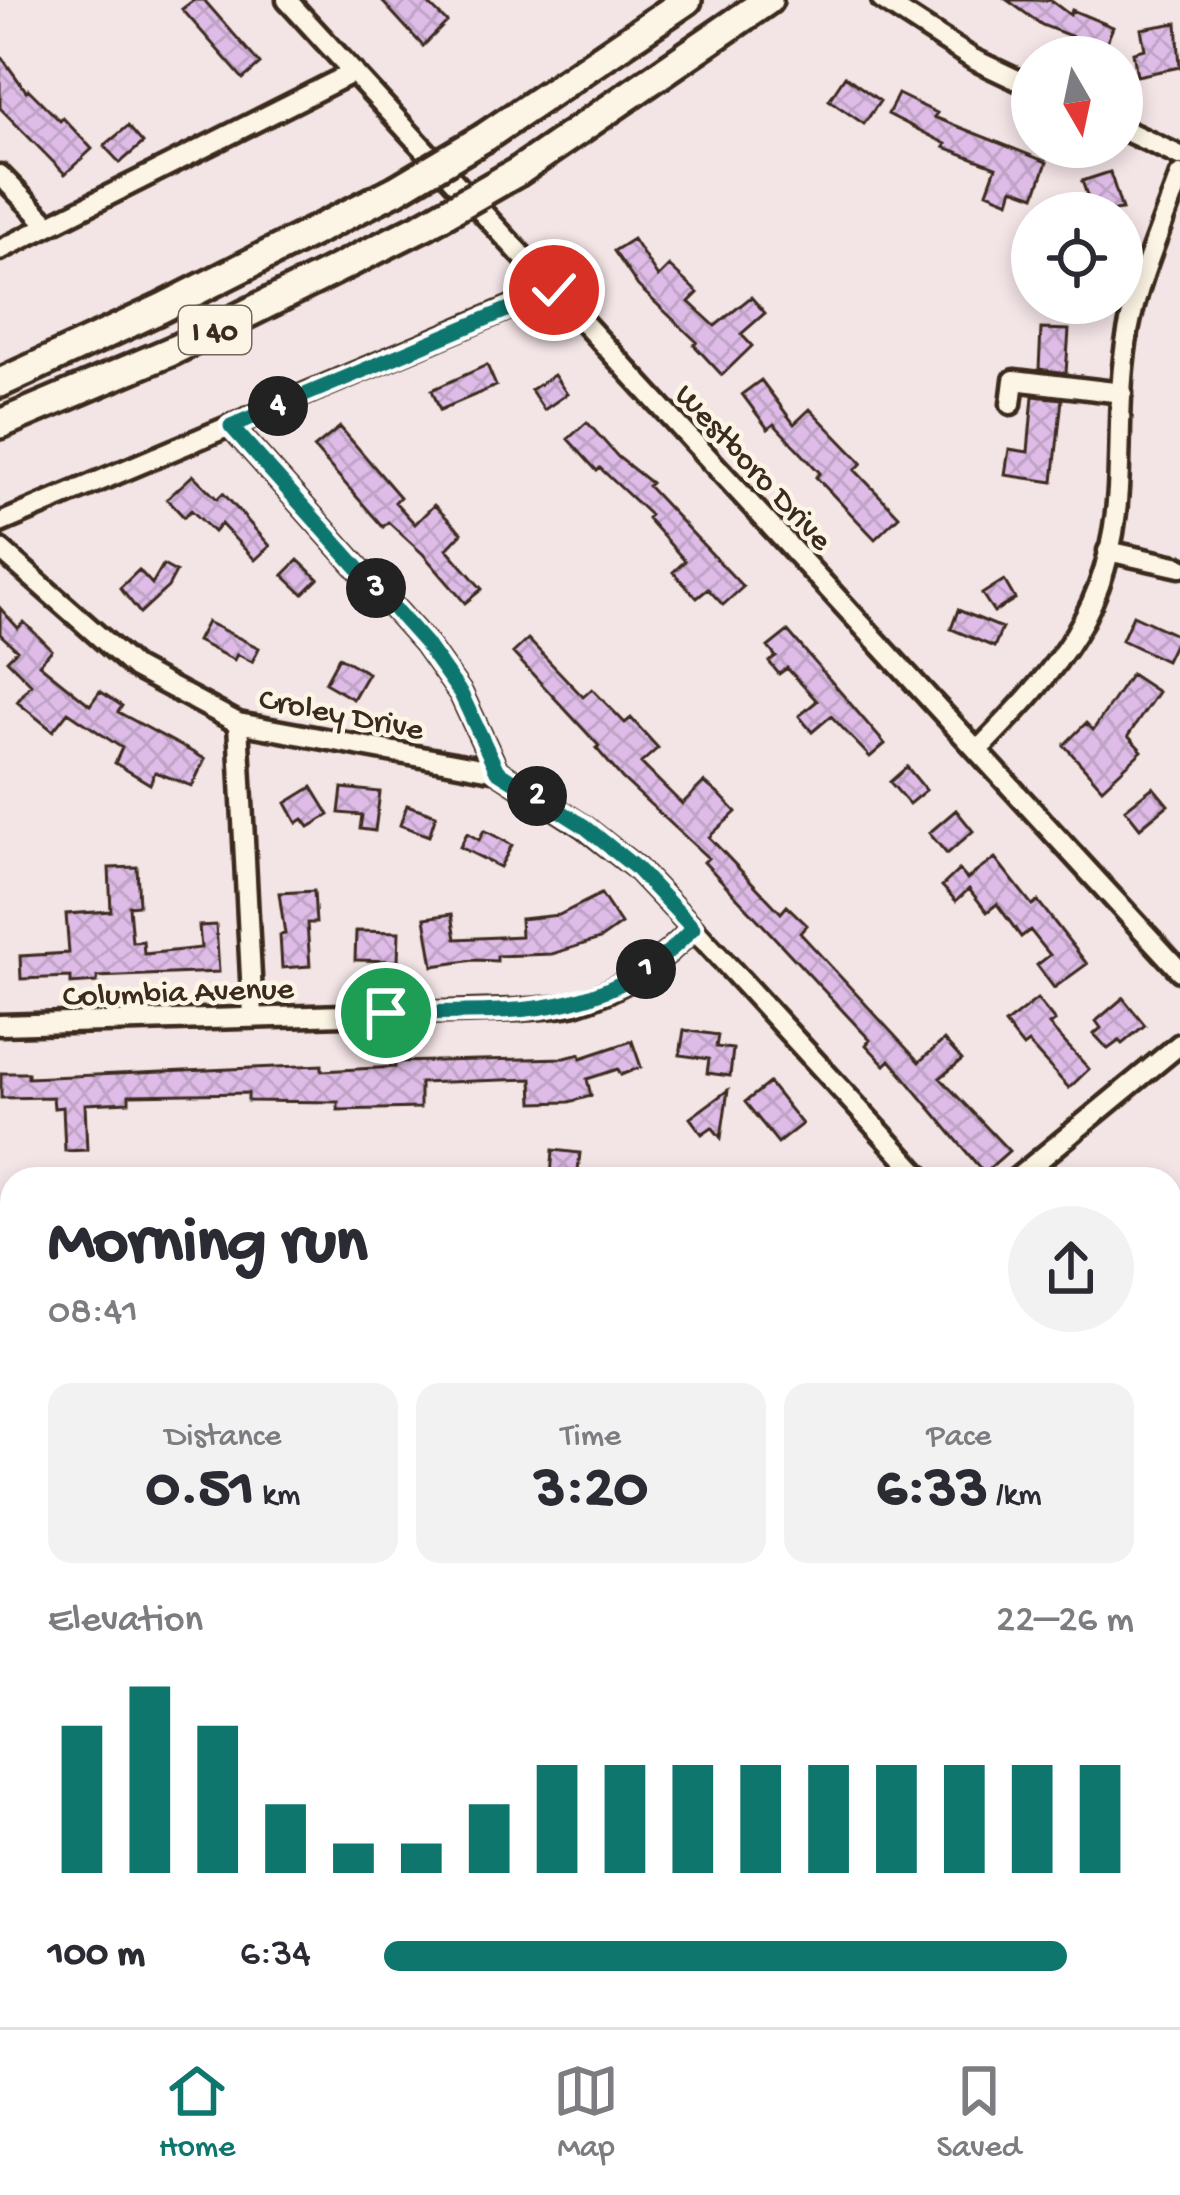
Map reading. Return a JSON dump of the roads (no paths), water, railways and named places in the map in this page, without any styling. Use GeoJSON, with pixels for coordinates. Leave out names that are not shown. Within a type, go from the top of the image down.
{"type":"FeatureCollection","features":[{"type":"Feature","properties":{"kind":"highway","name":"I 40"},"geometry":{"type":"LineString","coordinates":[[0,383],[396,190],[485,137],[687,0]]}},
{"type":"Feature","properties":{"kind":"highway","name":"I 40"},"geometry":{"type":"LineString","coordinates":[[0,424],[172,351],[425,224],[519,171],[768,0]]}},
{"type":"Feature","properties":{"kind":"street","name":"Westboro Drive"},"geometry":{"type":"LineString","coordinates":[[287,0],[1180,970]]}},
{"type":"Feature","properties":{"kind":"street"},"geometry":{"type":"LineString","coordinates":[[882,0],[973,59],[1011,77]]}},
{"type":"Feature","properties":{"kind":"street"},"geometry":{"type":"LineString","coordinates":[[0,250],[354,72]]}},
{"type":"Feature","properties":{"kind":"street"},"geometry":{"type":"LineString","coordinates":[[1143,139],[1180,156]]}},
{"type":"Feature","properties":{"kind":"street"},"geometry":{"type":"LineString","coordinates":[[978,750],[1044,683],[1096,597],[1118,492],[1128,331],[1180,175]]}},
{"type":"Feature","properties":{"kind":"street"},"geometry":{"type":"LineString","coordinates":[[0,176],[49,225]]}},
{"type":"Feature","properties":{"kind":"street"},"geometry":{"type":"LineString","coordinates":[[0,523],[554,290]]}},
{"type":"Feature","properties":{"kind":"street"},"geometry":{"type":"LineString","coordinates":[[1011,404],[1015,373],[1122,393]]}},
{"type":"Feature","properties":{"kind":"street"},"geometry":{"type":"LineString","coordinates":[[231,426],[425,643],[461,694],[497,771]]}},
{"type":"Feature","properties":{"kind":"street","name":"Croley Drive"},"geometry":{"type":"LineString","coordinates":[[0,549],[135,668],[238,723],[497,771],[584,826],[636,868],[912,1167]]}},
{"type":"Feature","properties":{"kind":"street"},"geometry":{"type":"LineString","coordinates":[[1108,551],[1180,567]]}},
{"type":"Feature","properties":{"kind":"street"},"geometry":{"type":"LineString","coordinates":[[238,723],[254,1016]]}},
{"type":"Feature","properties":{"kind":"street","name":"Columbia Avenue"},"geometry":{"type":"LineString","coordinates":[[0,1025],[518,1010],[574,1004],[628,981],[671,952],[693,928]]}},
{"type":"Feature","properties":{"kind":"street"},"geometry":{"type":"LineString","coordinates":[[1031,1167],[1180,1044]]}}]}
